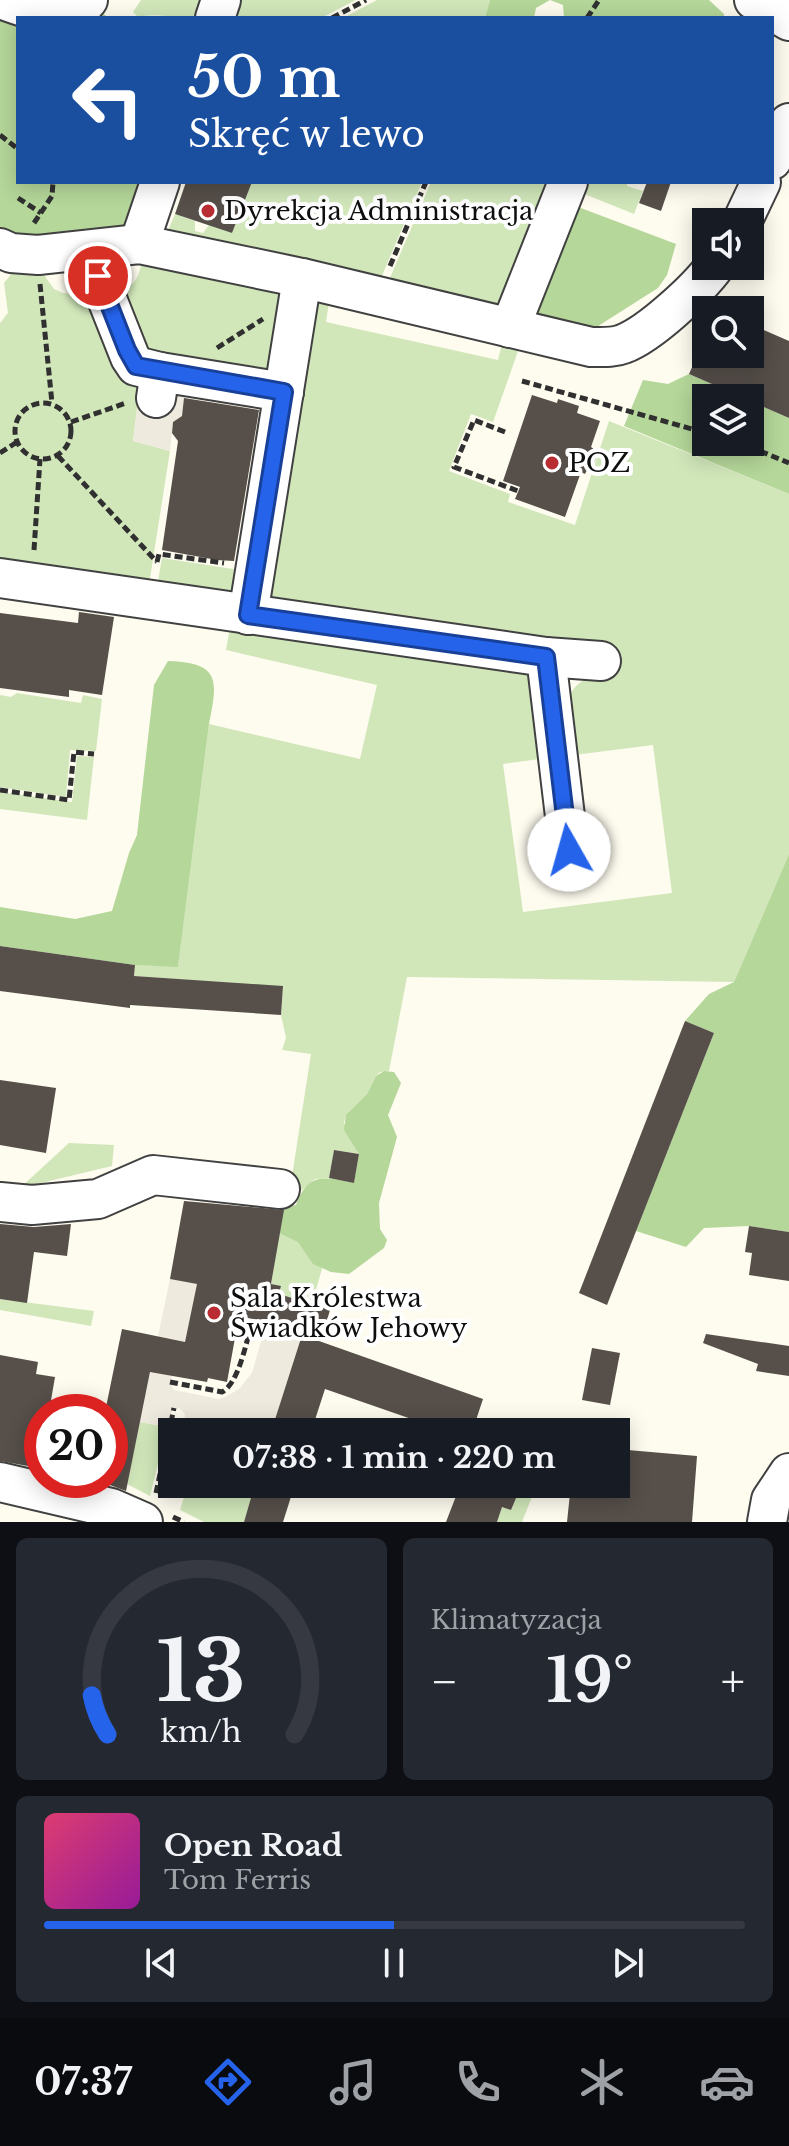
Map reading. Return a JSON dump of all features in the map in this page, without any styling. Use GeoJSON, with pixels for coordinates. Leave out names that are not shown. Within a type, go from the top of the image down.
{"type":"FeatureCollection","features":[{"type":"Feature","properties":{"kind":"street"},"geometry":{"type":"LineString","coordinates":[[3,0],[43,14],[72,12],[81,9],[88,0]]}},
{"type":"Feature","properties":{"kind":"street"},"geometry":{"type":"LineString","coordinates":[[754,0],[789,21]]}},
{"type":"Feature","properties":{"kind":"street"},"geometry":{"type":"LineString","coordinates":[[774,156],[789,123]]}},
{"type":"Feature","properties":{"kind":"street"},"geometry":{"type":"LineString","coordinates":[[139,244],[159,184]]}},
{"type":"Feature","properties":{"kind":"street"},"geometry":{"type":"LineString","coordinates":[[510,328],[567,184]]}},
{"type":"Feature","properties":{"kind":"street"},"geometry":{"type":"LineString","coordinates":[[749,208],[760,184]]}},
{"type":"Feature","properties":{"kind":"street"},"geometry":{"type":"LineString","coordinates":[[15,251],[88,251],[139,244],[301,287],[377,296],[591,347],[622,345],[684,299],[702,280]]}},
{"type":"Feature","properties":{"kind":"street"},"geometry":{"type":"LineString","coordinates":[[88,251],[130,357],[154,387],[284,392]]}},
{"type":"Feature","properties":{"kind":"street"},"geometry":{"type":"LineString","coordinates":[[248,615],[301,287]]}},
{"type":"Feature","properties":{"kind":"street"},"geometry":{"type":"LineString","coordinates":[[16,580],[546,657],[601,661]]}},
{"type":"Feature","properties":{"kind":"street"},"geometry":{"type":"LineString","coordinates":[[546,657],[569,850]]}},
{"type":"Feature","properties":{"kind":"street"},"geometry":{"type":"LineString","coordinates":[[0,1202],[32,1205],[98,1199],[153,1175],[280,1189]]}},
{"type":"Feature","properties":{"kind":"street"},"geometry":{"type":"LineString","coordinates":[[767,1522],[771,1500],[789,1473]]}},
{"type":"Feature","properties":{"kind":"street"},"geometry":{"type":"LineString","coordinates":[[0,1482],[111,1508],[149,1510]]}},
{"type":"Feature","properties":{"kind":"path"},"geometry":{"type":"LineString","coordinates":[[336,16],[366,0]]}},
{"type":"Feature","properties":{"kind":"path"},"geometry":{"type":"LineString","coordinates":[[0,135],[16,147]]}},
{"type":"Feature","properties":{"kind":"path"},"geometry":{"type":"LineString","coordinates":[[52,403],[15,251],[52,196],[53,184]]}},
{"type":"Feature","properties":{"kind":"path"},"geometry":{"type":"LineString","coordinates":[[377,296],[425,184]]}},
{"type":"Feature","properties":{"kind":"path"},"geometry":{"type":"LineString","coordinates":[[18,198],[41,213]]}},
{"type":"Feature","properties":{"kind":"path"},"geometry":{"type":"LineString","coordinates":[[71,422],[154,387],[301,287]]}},
{"type":"Feature","properties":{"kind":"path"},"geometry":{"type":"LineString","coordinates":[[522,381],[692,429]]}},
{"type":"Feature","properties":{"kind":"path"},"geometry":{"type":"LineString","coordinates":[[52,403],[67,414],[71,422],[70,441],[58,456],[40,459],[31,456],[17,442],[15,433],[19,415],[34,404],[52,403]]}},
{"type":"Feature","properties":{"kind":"path"},"geometry":{"type":"LineString","coordinates":[[505,432],[474,420],[454,467],[518,491]]}},
{"type":"Feature","properties":{"kind":"path"},"geometry":{"type":"LineString","coordinates":[[0,453],[17,442]]}},
{"type":"Feature","properties":{"kind":"path"},"geometry":{"type":"LineString","coordinates":[[764,453],[789,463]]}},
{"type":"Feature","properties":{"kind":"path"},"geometry":{"type":"LineString","coordinates":[[58,456],[157,562]]}},
{"type":"Feature","properties":{"kind":"path"},"geometry":{"type":"LineString","coordinates":[[16,580],[40,459]]}},
{"type":"Feature","properties":{"kind":"path"},"geometry":{"type":"LineString","coordinates":[[159,554],[256,568]]}},
{"type":"Feature","properties":{"kind":"path"},"geometry":{"type":"LineString","coordinates":[[0,790],[69,800],[74,752],[94,754]]}},
{"type":"Feature","properties":{"kind":"path"},"geometry":{"type":"LineString","coordinates":[[170,1382],[225,1391],[234,1379],[252,1323],[302,1334]]}},
{"type":"Feature","properties":{"kind":"path"},"geometry":{"type":"LineString","coordinates":[[149,1510],[174,1408]]}},
{"type":"Feature","properties":{"kind":"green space"},"geometry":{"type":"Polygon","coordinates":[[[0,0],[87,2],[106,16],[16,16],[16,184],[145,184],[129,232],[24,242],[0,232],[0,0]]]}},
{"type":"Feature","properties":{"kind":"green space"},"geometry":{"type":"Polygon","coordinates":[[[141,0],[206,0],[201,16],[137,16],[133,12],[141,0]]]}},
{"type":"Feature","properties":{"kind":"green space"},"geometry":{"type":"Polygon","coordinates":[[[241,0],[356,0],[325,16],[235,16],[241,0]]]}},
{"type":"Feature","properties":{"kind":"green space"},"geometry":{"type":"Polygon","coordinates":[[[377,0],[490,0],[486,16],[347,16],[377,0]]]}},
{"type":"Feature","properties":{"kind":"green space"},"geometry":{"type":"Polygon","coordinates":[[[490,0],[550,0],[536,8],[534,16],[486,16],[490,0]]]}},
{"type":"Feature","properties":{"kind":"green space"},"geometry":{"type":"Polygon","coordinates":[[[550,0],[709,0],[724,16],[564,16],[563,5],[550,0]]]}},
{"type":"Feature","properties":{"kind":"green space"},"geometry":{"type":"Polygon","coordinates":[[[251,184],[421,184],[378,285],[164,240],[175,214],[195,221],[195,231],[203,233],[209,225],[232,233],[251,184]]]}},
{"type":"Feature","properties":{"kind":"green space"},"geometry":{"type":"Polygon","coordinates":[[[430,184],[558,184],[506,317],[386,287],[430,184]]]}},
{"type":"Feature","properties":{"kind":"green space"},"geometry":{"type":"Polygon","coordinates":[[[580,184],[627,184],[643,191],[634,214],[577,191],[580,184]]]}},
{"type":"Feature","properties":{"kind":"green space"},"geometry":{"type":"Polygon","coordinates":[[[573,205],[676,244],[667,275],[658,288],[584,335],[525,320],[573,205]]]}},
{"type":"Feature","properties":{"kind":"green space"},"geometry":{"type":"Polygon","coordinates":[[[142,260],[290,293],[277,385],[141,361],[117,292],[135,280],[142,260]]]}},
{"type":"Feature","properties":{"kind":"green space"},"geometry":{"type":"Polygon","coordinates":[[[16,268],[28,268],[44,275],[54,289],[63,293],[85,295],[137,385],[133,441],[170,451],[148,591],[0,566],[0,323],[8,313],[4,283],[16,268]]]}},
{"type":"Feature","properties":{"kind":"green space"},"geometry":{"type":"Polygon","coordinates":[[[330,295],[326,322],[498,360],[504,336],[522,340],[493,422],[471,414],[449,471],[510,494],[508,502],[575,525],[609,421],[789,494],[789,854],[734,982],[407,977],[389,1071],[376,1076],[367,1094],[346,1116],[344,1123],[359,1154],[334,1150],[329,1178],[315,1179],[302,1190],[290,1189],[311,1054],[282,1050],[286,1038],[281,1015],[283,987],[134,976],[135,965],[178,966],[209,724],[360,759],[377,685],[226,650],[229,633],[235,625],[522,667],[531,676],[547,758],[503,764],[523,912],[672,893],[653,745],[566,756],[566,710],[569,699],[580,683],[590,678],[580,647],[269,603],[309,301],[330,295]]]}},
{"type":"Feature","properties":{"kind":"green space"},"geometry":{"type":"Polygon","coordinates":[[[689,374],[712,384],[692,384],[692,454],[624,426],[643,380],[668,384],[689,374]]]}},
{"type":"Feature","properties":{"kind":"green space"},"geometry":{"type":"Polygon","coordinates":[[[764,407],[789,418],[789,494],[697,456],[764,456],[764,407]]]}},
{"type":"Feature","properties":{"kind":"green space"},"geometry":{"type":"Polygon","coordinates":[[[162,558],[246,571],[241,594],[156,593],[162,558]]]}},
{"type":"Feature","properties":{"kind":"green space"},"geometry":{"type":"Polygon","coordinates":[[[168,661],[198,665],[211,676],[214,685],[178,967],[135,965],[0,946],[0,907],[75,919],[112,911],[137,835],[154,685],[168,661]]]}},
{"type":"Feature","properties":{"kind":"green space"},"geometry":{"type":"Polygon","coordinates":[[[17,693],[81,703],[83,695],[102,699],[96,751],[70,750],[66,797],[0,787],[0,695],[11,697],[17,693]]]}},
{"type":"Feature","properties":{"kind":"green space"},"geometry":{"type":"Polygon","coordinates":[[[77,756],[94,757],[87,820],[0,809],[0,792],[72,802],[77,756]]]}},
{"type":"Feature","properties":{"kind":"green space"},"geometry":{"type":"Polygon","coordinates":[[[789,854],[789,1232],[749,1226],[704,1228],[686,1247],[636,1231],[714,1033],[685,1021],[709,994],[734,982],[789,854]]]}},
{"type":"Feature","properties":{"kind":"green space"},"geometry":{"type":"Polygon","coordinates":[[[384,1071],[394,1072],[401,1083],[388,1115],[397,1137],[379,1203],[380,1229],[387,1240],[384,1248],[349,1274],[331,1272],[313,1264],[298,1242],[279,1233],[284,1208],[296,1205],[306,1187],[318,1179],[354,1183],[359,1154],[344,1130],[346,1115],[367,1094],[376,1076],[384,1071]]]}},
{"type":"Feature","properties":{"kind":"green space"},"geometry":{"type":"Polygon","coordinates":[[[69,1143],[114,1145],[112,1166],[20,1188],[69,1143]]]}},
{"type":"Feature","properties":{"kind":"green space"},"geometry":{"type":"Polygon","coordinates":[[[279,1233],[330,1242],[304,1330],[273,1323],[281,1287],[271,1284],[279,1233]]]}},
{"type":"Feature","properties":{"kind":"green space"},"geometry":{"type":"Polygon","coordinates":[[[0,1299],[94,1311],[91,1326],[0,1310],[0,1299]]]}},
{"type":"Feature","properties":{"kind":"green space"},"geometry":{"type":"Polygon","coordinates":[[[140,1422],[158,1425],[158,1464],[150,1496],[128,1485],[140,1422]]]}},
{"type":"Feature","properties":{"kind":"green space"},"geometry":{"type":"Polygon","coordinates":[[[184,1498],[251,1498],[244,1522],[204,1522],[180,1510],[184,1498]]]}},
{"type":"Feature","properties":{"kind":"green space"},"geometry":{"type":"Polygon","coordinates":[[[516,1498],[531,1498],[522,1522],[497,1522],[502,1507],[511,1510],[516,1498]]]}},
{"type":"Feature","properties":{"kind":"shaded area"},"geometry":{"type":"Polygon","coordinates":[[[137,385],[186,389],[182,416],[173,422],[170,451],[133,441],[137,385]]]}},
{"type":"Feature","properties":{"kind":"shaded area"},"geometry":{"type":"Polygon","coordinates":[[[170,1279],[197,1284],[184,1347],[170,1382],[174,1390],[218,1399],[225,1397],[239,1389],[252,1373],[265,1327],[301,1337],[275,1418],[185,1418],[179,1408],[172,1410],[170,1418],[158,1418],[158,1425],[140,1422],[170,1279]]]}},
{"type":"Feature","properties":{"kind":"building","name":"Dyrekcja Administracja"},"geometry":{"type":"Polygon","coordinates":[[[185,184],[251,184],[232,233],[175,214],[185,184]]]}},
{"type":"Feature","properties":{"kind":"building"},"geometry":{"type":"Polygon","coordinates":[[[646,184],[670,184],[661,211],[639,203],[646,184]]]}},
{"type":"Feature","properties":{"kind":"building"},"geometry":{"type":"Polygon","coordinates":[[[764,330],[789,341],[789,418],[764,407],[764,384],[712,384],[689,374],[692,367],[764,368],[764,330]]]}},
{"type":"Feature","properties":{"kind":"building","name":"POZ"},"geometry":{"type":"Polygon","coordinates":[[[532,395],[579,406],[577,413],[600,421],[591,447],[598,452],[591,472],[581,472],[565,517],[515,499],[520,487],[503,481],[532,395]]]}},
{"type":"Feature","properties":{"kind":"building"},"geometry":{"type":"Polygon","coordinates":[[[184,398],[259,410],[234,561],[162,550],[178,441],[172,433],[173,422],[182,416],[184,398]]]}},
{"type":"Feature","properties":{"kind":"building"},"geometry":{"type":"Polygon","coordinates":[[[79,612],[114,617],[102,695],[69,690],[69,697],[0,688],[0,613],[78,623],[79,612]]]}},
{"type":"Feature","properties":{"kind":"building"},"geometry":{"type":"Polygon","coordinates":[[[0,946],[135,965],[134,976],[283,986],[281,1015],[130,1005],[130,1008],[0,991],[0,946]]]}},
{"type":"Feature","properties":{"kind":"building"},"geometry":{"type":"Polygon","coordinates":[[[685,1021],[714,1033],[607,1305],[579,1293],[685,1021]]]}},
{"type":"Feature","properties":{"kind":"building"},"geometry":{"type":"Polygon","coordinates":[[[0,1080],[56,1088],[46,1153],[0,1145],[0,1080]]]}},
{"type":"Feature","properties":{"kind":"building"},"geometry":{"type":"Polygon","coordinates":[[[334,1150],[359,1154],[354,1183],[329,1178],[334,1150]]]}},
{"type":"Feature","properties":{"kind":"building"},"geometry":{"type":"Polygon","coordinates":[[[184,1201],[284,1210],[271,1284],[281,1286],[279,1294],[330,1310],[323,1334],[239,1316],[227,1382],[208,1378],[207,1382],[150,1372],[128,1481],[128,1394],[109,1394],[122,1329],[185,1342],[197,1284],[170,1279],[184,1201]]]}},
{"type":"Feature","properties":{"kind":"building"},"geometry":{"type":"Polygon","coordinates":[[[0,1224],[34,1227],[71,1224],[67,1256],[34,1252],[27,1303],[0,1299],[0,1224]]]}},
{"type":"Feature","properties":{"kind":"building"},"geometry":{"type":"Polygon","coordinates":[[[749,1226],[789,1232],[789,1281],[749,1275],[752,1253],[745,1252],[749,1226]]]}},
{"type":"Feature","properties":{"kind":"building"},"geometry":{"type":"Polygon","coordinates":[[[706,1334],[789,1346],[789,1376],[756,1371],[758,1364],[703,1343],[706,1334]]]}},
{"type":"Feature","properties":{"kind":"building"},"geometry":{"type":"Polygon","coordinates":[[[302,1335],[483,1399],[477,1418],[409,1418],[325,1389],[316,1418],[275,1418],[302,1335]]]}},
{"type":"Feature","properties":{"kind":"building"},"geometry":{"type":"Polygon","coordinates":[[[592,1348],[620,1353],[610,1405],[582,1400],[592,1348]]]}},
{"type":"Feature","properties":{"kind":"building"},"geometry":{"type":"Polygon","coordinates":[[[0,1355],[38,1362],[36,1374],[55,1377],[52,1394],[24,1394],[24,1465],[0,1461],[0,1355]]]}},
{"type":"Feature","properties":{"kind":"building"},"geometry":{"type":"Polygon","coordinates":[[[630,1450],[697,1456],[692,1522],[567,1522],[570,1498],[630,1498],[630,1450]]]}},
{"type":"Feature","properties":{"kind":"building"},"geometry":{"type":"Polygon","coordinates":[[[251,1498],[291,1498],[283,1522],[244,1522],[251,1498]]]}},
{"type":"Feature","properties":{"kind":"building"},"geometry":{"type":"Polygon","coordinates":[[[455,1498],[516,1498],[511,1510],[502,1507],[497,1522],[446,1522],[455,1498]]]}},
{"type":"Feature","properties":{"kind":"place","name":"Dyrekcja Administracja"},"geometry":{"type":"Point","coordinates":[208,211]}},
{"type":"Feature","properties":{"kind":"place","name":"POZ"},"geometry":{"type":"Point","coordinates":[552,463]}},
{"type":"Feature","properties":{"kind":"place","name":"Sala Królestwa Świadków Jehowy"},"geometry":{"type":"Point","coordinates":[214,1313]}},
{"type":"Feature","properties":{"kind":"route"},"geometry":{"type":"LineString","coordinates":[[98,276],[136,366],[284,392],[248,615],[546,657],[569,850]]}}]}
